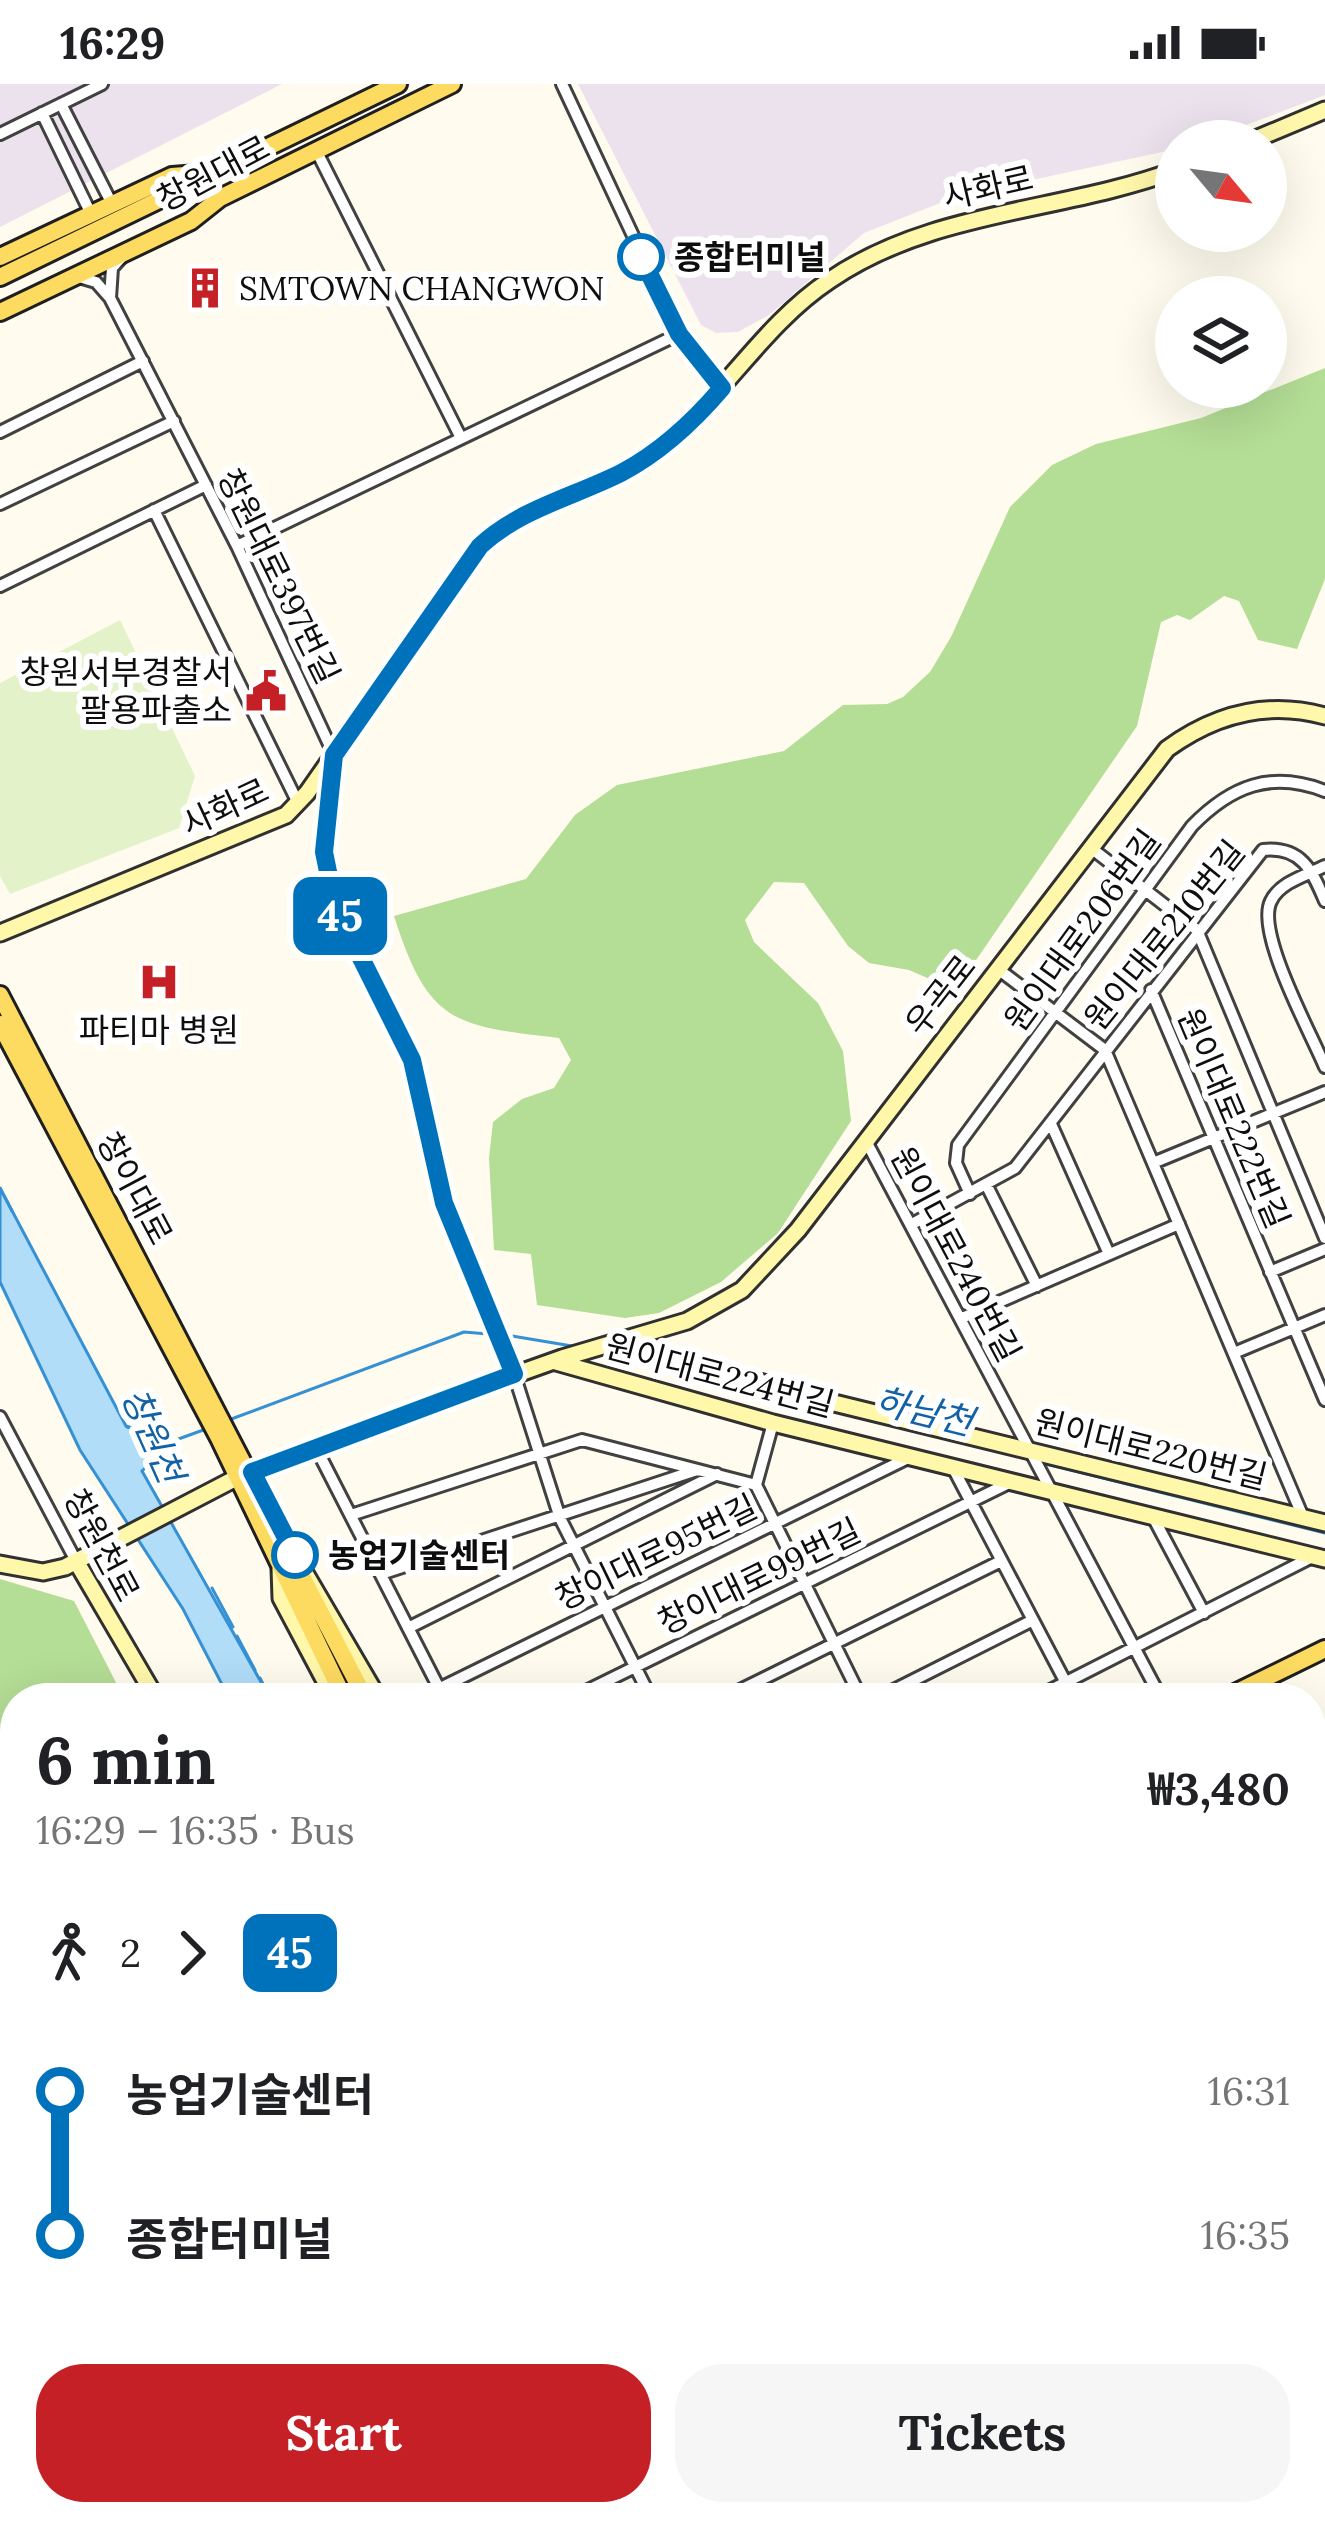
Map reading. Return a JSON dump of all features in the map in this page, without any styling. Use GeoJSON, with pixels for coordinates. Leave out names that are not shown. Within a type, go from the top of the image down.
{"type":"FeatureCollection","features":[{"type":"Feature","properties":{"kind":"main road","name":"창원대로"},"geometry":{"type":"LineString","coordinates":[[211,174],[398,84]]}},
{"type":"Feature","properties":{"kind":"main road","name":"창원대로"},"geometry":{"type":"LineString","coordinates":[[0,312],[191,220],[220,198],[452,84]]}},
{"type":"Feature","properties":{"kind":"main road"},"geometry":{"type":"LineString","coordinates":[[0,256],[172,176],[211,174]]}},
{"type":"Feature","properties":{"kind":"main road"},"geometry":{"type":"LineString","coordinates":[[0,277],[211,174]]}},
{"type":"Feature","properties":{"kind":"main road"},"geometry":{"type":"LineString","coordinates":[[0,299],[220,198]]}},
{"type":"Feature","properties":{"kind":"main road","name":"창이대로"},"geometry":{"type":"LineString","coordinates":[[0,995],[213,1413]]}},
{"type":"Feature","properties":{"kind":"main road","name":"창이대로"},"geometry":{"type":"LineString","coordinates":[[0,1024],[213,1413]]}},
{"type":"Feature","properties":{"kind":"main road"},"geometry":{"type":"LineString","coordinates":[[213,1413],[295,1555],[357,1683]]}},
{"type":"Feature","properties":{"kind":"main road"},"geometry":{"type":"LineString","coordinates":[[245,1475],[280,1569],[337,1683]]}},
{"type":"Feature","properties":{"kind":"main road"},"geometry":{"type":"LineString","coordinates":[[1255,1683],[1325,1648]]}},
{"type":"Feature","properties":{"kind":"street"},"geometry":{"type":"LineString","coordinates":[[0,134],[101,84]]}},
{"type":"Feature","properties":{"kind":"street"},"geometry":{"type":"LineString","coordinates":[[552,84],[566,89],[679,334],[722,388]]}},
{"type":"Feature","properties":{"kind":"street"},"geometry":{"type":"LineString","coordinates":[[62,104],[113,206]]}},
{"type":"Feature","properties":{"kind":"street"},"geometry":{"type":"LineString","coordinates":[[1287,126],[1325,110]]}},
{"type":"Feature","properties":{"kind":"street"},"geometry":{"type":"LineString","coordinates":[[42,113],[92,216]]}},
{"type":"Feature","properties":{"kind":"street"},"geometry":{"type":"LineString","coordinates":[[317,152],[460,436]]}},
{"type":"Feature","properties":{"kind":"street","name":"사화로"},"geometry":{"type":"LineString","coordinates":[[0,936],[274,824],[298,803],[334,755],[480,546],[508,523],[638,464],[694,419],[805,298],[874,254],[932,232],[1155,175]]}},
{"type":"Feature","properties":{"kind":"street"},"geometry":{"type":"LineString","coordinates":[[110,298],[112,268],[128,251]]}},
{"type":"Feature","properties":{"kind":"street"},"geometry":{"type":"LineString","coordinates":[[71,277],[87,277],[110,298]]}},
{"type":"Feature","properties":{"kind":"street","name":"창원대로397번길"},"geometry":{"type":"LineString","coordinates":[[110,298],[238,546],[334,755]]}},
{"type":"Feature","properties":{"kind":"street"},"geometry":{"type":"LineString","coordinates":[[238,546],[679,334]]}},
{"type":"Feature","properties":{"kind":"street"},"geometry":{"type":"LineString","coordinates":[[0,433],[143,362]]}},
{"type":"Feature","properties":{"kind":"street"},"geometry":{"type":"LineString","coordinates":[[0,504],[174,421]]}},
{"type":"Feature","properties":{"kind":"street"},"geometry":{"type":"LineString","coordinates":[[0,586],[206,484]]}},
{"type":"Feature","properties":{"kind":"street"},"geometry":{"type":"LineString","coordinates":[[154,510],[298,803]]}},
{"type":"Feature","properties":{"kind":"street","name":"우곡로"},"geometry":{"type":"LineString","coordinates":[[558,1360],[687,1321],[742,1290],[798,1230],[1167,748],[1197,727],[1261,710],[1325,716]]}},
{"type":"Feature","properties":{"kind":"street"},"geometry":{"type":"LineString","coordinates":[[334,755],[324,852],[331,896],[412,1060],[444,1203],[514,1374],[560,1518],[644,1683]]}},
{"type":"Feature","properties":{"kind":"street","name":"원이대로206번길"},"geometry":{"type":"LineString","coordinates":[[970,1194],[956,1163],[958,1145],[1216,800],[1253,782],[1285,780],[1325,791]]}},
{"type":"Feature","properties":{"kind":"street"},"geometry":{"type":"LineString","coordinates":[[1090,848],[1197,930],[1325,1238]]}},
{"type":"Feature","properties":{"kind":"street","name":"원이대로210번길"},"geometry":{"type":"LineString","coordinates":[[914,1223],[1015,1168],[1263,850],[1280,848],[1319,869]]}},
{"type":"Feature","properties":{"kind":"street"},"geometry":{"type":"LineString","coordinates":[[1325,902],[1319,869],[1285,885],[1270,901],[1265,927],[1325,1067]]}},
{"type":"Feature","properties":{"kind":"street"},"geometry":{"type":"LineString","coordinates":[[0,919],[46,914]]}},
{"type":"Feature","properties":{"kind":"street"},"geometry":{"type":"LineString","coordinates":[[998,969],[1105,1050],[1303,1516]]}},
{"type":"Feature","properties":{"kind":"street","name":"원이대로222번길"},"geometry":{"type":"LineString","coordinates":[[1151,990],[1325,1400]]}},
{"type":"Feature","properties":{"kind":"street"},"geometry":{"type":"LineString","coordinates":[[1153,1163],[1325,1091]]}},
{"type":"Feature","properties":{"kind":"street"},"geometry":{"type":"LineString","coordinates":[[1051,1124],[1109,1254]]}},
{"type":"Feature","properties":{"kind":"street","name":"원이대로240번길"},"geometry":{"type":"LineString","coordinates":[[866,1141],[914,1223],[1046,1484]]}},
{"type":"Feature","properties":{"kind":"street"},"geometry":{"type":"LineString","coordinates":[[987,1186],[1037,1286]]}},
{"type":"Feature","properties":{"kind":"street"},"geometry":{"type":"LineString","coordinates":[[962,1318],[1179,1224]]}},
{"type":"Feature","properties":{"kind":"street"},"geometry":{"type":"LineString","coordinates":[[1270,1272],[1325,1249]]}},
{"type":"Feature","properties":{"kind":"street"},"geometry":{"type":"LineString","coordinates":[[1234,1353],[1325,1316]]}},
{"type":"Feature","properties":{"kind":"street","name":"원이대로220번길"},"geometry":{"type":"LineString","coordinates":[[610,1342],[1029,1452],[1325,1523]]}},
{"type":"Feature","properties":{"kind":"street"},"geometry":{"type":"LineString","coordinates":[[0,1564],[47,1572],[245,1475],[558,1360]]}},
{"type":"Feature","properties":{"kind":"street","name":"원이대로224번길"},"geometry":{"type":"LineString","coordinates":[[558,1360],[772,1423],[1046,1484],[1320,1557]]}},
{"type":"Feature","properties":{"kind":"street","name":"창원천로"},"geometry":{"type":"LineString","coordinates":[[0,1417],[84,1557],[148,1683]]}},
{"type":"Feature","properties":{"kind":"street"},"geometry":{"type":"LineString","coordinates":[[772,1423],[756,1485],[854,1683]]}},
{"type":"Feature","properties":{"kind":"street"},"geometry":{"type":"LineString","coordinates":[[351,1515],[582,1440],[756,1485]]}},
{"type":"Feature","properties":{"kind":"street"},"geometry":{"type":"LineString","coordinates":[[315,1446],[436,1683]]}},
{"type":"Feature","properties":{"kind":"street","name":"창이대로95번길"},"geometry":{"type":"LineString","coordinates":[[460,1683],[915,1454]]}},
{"type":"Feature","properties":{"kind":"street"},"geometry":{"type":"LineString","coordinates":[[950,1463],[1066,1683]]}},
{"type":"Feature","properties":{"kind":"street"},"geometry":{"type":"LineString","coordinates":[[381,1574],[697,1470]]}},
{"type":"Feature","properties":{"kind":"street"},"geometry":{"type":"LineString","coordinates":[[408,1628],[717,1474]]}},
{"type":"Feature","properties":{"kind":"street","name":"창이대로99번길"},"geometry":{"type":"LineString","coordinates":[[602,1683],[1016,1479]]}},
{"type":"Feature","properties":{"kind":"street"},"geometry":{"type":"LineString","coordinates":[[1046,1484],[1154,1683]]}},
{"type":"Feature","properties":{"kind":"street"},"geometry":{"type":"LineString","coordinates":[[1151,1514],[1204,1613]]}},
{"type":"Feature","properties":{"kind":"street"},"geometry":{"type":"LineString","coordinates":[[295,1555],[369,1683]]}},
{"type":"Feature","properties":{"kind":"street","name":"원이대로224번길"},"geometry":{"type":"LineString","coordinates":[[1066,1683],[1320,1557]]}},
{"type":"Feature","properties":{"kind":"street"},"geometry":{"type":"LineString","coordinates":[[755,1683],[1000,1562]]}},
{"type":"Feature","properties":{"kind":"street"},"geometry":{"type":"LineString","coordinates":[[280,1569],[281,1598],[326,1683]]}},
{"type":"Feature","properties":{"kind":"street"},"geometry":{"type":"LineString","coordinates":[[908,1683],[1031,1621]]}},
{"type":"Feature","properties":{"kind":"shaded area"},"geometry":{"type":"Polygon","coordinates":[[[0,84],[282,84],[0,227],[0,84]]]}},
{"type":"Feature","properties":{"kind":"shaded area"},"geometry":{"type":"Polygon","coordinates":[[[578,84],[1325,84],[1325,95],[1259,120],[1155,120],[1155,154],[958,196],[864,233],[769,315],[738,332],[716,333],[701,325],[578,84]]]}},
{"type":"Feature","properties":{"kind":"green space"},"geometry":{"type":"Polygon","coordinates":[[[1325,368],[1325,579],[1297,649],[1258,640],[1239,601],[1224,596],[1190,620],[1177,615],[1161,622],[1137,726],[961,982],[946,986],[909,970],[869,963],[848,946],[804,883],[774,882],[745,920],[754,942],[818,1003],[843,1051],[851,1121],[778,1233],[721,1282],[659,1313],[625,1318],[537,1305],[531,1254],[494,1250],[489,1158],[493,1122],[522,1099],[554,1088],[571,1060],[559,1038],[493,1029],[450,1013],[419,979],[394,916],[526,879],[575,815],[617,785],[784,751],[843,705],[887,704],[903,697],[930,672],[951,637],[1010,507],[1052,465],[1096,444],[1226,408],[1287,408],[1287,383],[1325,368]]]}},
{"type":"Feature","properties":{"kind":"green space"},"geometry":{"type":"Polygon","coordinates":[[[120,620],[195,776],[179,828],[10,894],[0,876],[0,683],[120,620]]]}},
{"type":"Feature","properties":{"kind":"green space"},"geometry":{"type":"Polygon","coordinates":[[[0,1579],[74,1601],[116,1683],[0,1683],[0,1579]]]}},
{"type":"Feature","properties":{"kind":"water"},"geometry":{"type":"Polygon","coordinates":[[[0,1188],[126,1426],[159,1437],[163,1451],[142,1471],[262,1683],[221,1683],[183,1609],[80,1450],[0,1282],[0,1188]]]}},
{"type":"Feature","properties":{"kind":"waterway","name":"창원천"},"geometry":{"type":"LineString","coordinates":[[0,1188],[12,1211]]}},
{"type":"Feature","properties":{"kind":"waterway"},"geometry":{"type":"LineString","coordinates":[[226,1421],[464,1332],[488,1334]]}},
{"type":"Feature","properties":{"kind":"waterway","name":"하남천"},"geometry":{"type":"LineString","coordinates":[[512,1336],[578,1347]]}},
{"type":"Feature","properties":{"kind":"waterway","name":"하남천"},"geometry":{"type":"LineString","coordinates":[[605,1354],[1032,1460]]}},
{"type":"Feature","properties":{"kind":"waterway"},"geometry":{"type":"LineString","coordinates":[[127,1427],[173,1441],[206,1429]]}},
{"type":"Feature","properties":{"kind":"waterway","name":"하남천"},"geometry":{"type":"LineString","coordinates":[[1042,1463],[1325,1533]]}},
{"type":"Feature","properties":{"kind":"waterway","name":"창원천"},"geometry":{"type":"LineString","coordinates":[[212,1588],[233,1627]]}},
{"type":"Feature","properties":{"kind":"waterway","name":"창원천"},"geometry":{"type":"LineString","coordinates":[[237,1636],[255,1670]]}},
{"type":"Feature","properties":{"kind":"waterway","name":"창원천"},"geometry":{"type":"LineString","coordinates":[[260,1678],[262,1683]]}},
{"type":"Feature","properties":{"kind":"bus line","name":"45"},"geometry":{"type":"LineString","coordinates":[[295,1555],[252,1472],[514,1374],[444,1203],[412,1060],[331,896],[324,852],[334,755],[480,546],[521,516],[638,464],[694,419],[722,388],[679,334],[641,257]]}},
{"type":"Feature","properties":{"kind":"place","name":"종합터미널"},"geometry":{"type":"Point","coordinates":[641,257]}},
{"type":"Feature","properties":{"kind":"place","name":"SMTOWN CHANGWON"},"geometry":{"type":"Point","coordinates":[205,288]}},
{"type":"Feature","properties":{"kind":"place","name":"창원서부경찰서 팔용파출소"},"geometry":{"type":"Point","coordinates":[266,691]}},
{"type":"Feature","properties":{"kind":"place","name":"파티마 병원"},"geometry":{"type":"Point","coordinates":[159,982]}},
{"type":"Feature","properties":{"kind":"place","name":"농업기술센터"},"geometry":{"type":"Point","coordinates":[295,1555]}}]}
